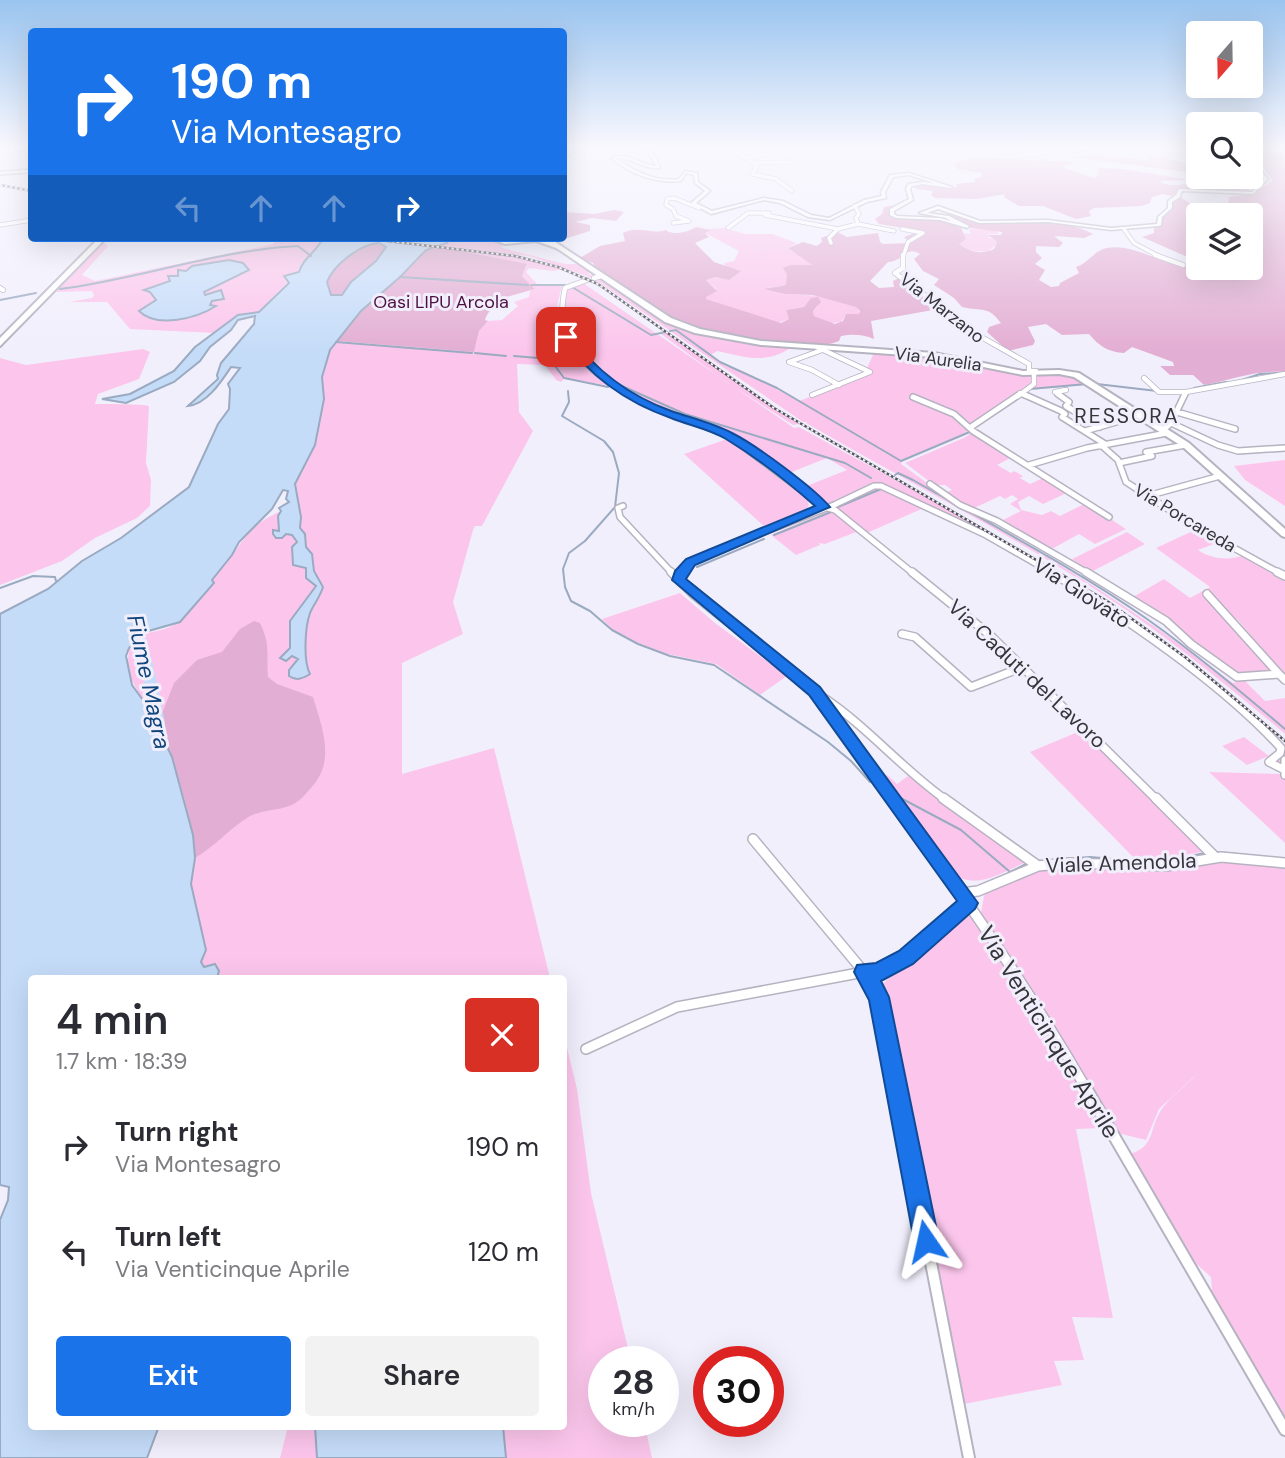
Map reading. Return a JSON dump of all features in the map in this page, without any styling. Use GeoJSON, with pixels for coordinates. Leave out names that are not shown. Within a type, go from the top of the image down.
{"type":"FeatureCollection","features":[{"type":"Feature","properties":{"kind":"highway"},"geometry":{"type":"LineString","coordinates":[[0,343],[94,242]]}},
{"type":"Feature","properties":{"kind":"highway"},"geometry":{"type":"LineString","coordinates":[[0,337],[98,242]]}},
{"type":"Feature","properties":{"kind":"main road"},"geometry":{"type":"LineString","coordinates":[[546,242],[560,248]]}},
{"type":"Feature","properties":{"kind":"main road","name":"Via Aurelia"},"geometry":{"type":"LineString","coordinates":[[551,242],[598,277],[668,320],[687,328],[735,339],[819,349],[837,354],[858,350],[934,355],[1007,371],[1076,375],[1140,415],[1167,428],[1285,534]]}},
{"type":"Feature","properties":{"kind":"street"},"geometry":{"type":"LineString","coordinates":[[673,223],[689,221],[675,215]]}},
{"type":"Feature","properties":{"kind":"street"},"geometry":{"type":"LineString","coordinates":[[727,228],[745,215]]}},
{"type":"Feature","properties":{"kind":"street"},"geometry":{"type":"LineString","coordinates":[[765,215],[838,229],[858,224],[894,231]]}},
{"type":"Feature","properties":{"kind":"street"},"geometry":{"type":"LineString","coordinates":[[777,215],[793,221]]}},
{"type":"Feature","properties":{"kind":"street"},"geometry":{"type":"LineString","coordinates":[[808,215],[827,219],[839,215]]}},
{"type":"Feature","properties":{"kind":"street"},"geometry":{"type":"LineString","coordinates":[[858,215],[856,218],[858,224]]}},
{"type":"Feature","properties":{"kind":"street"},"geometry":{"type":"LineString","coordinates":[[894,215],[940,219],[967,227],[950,218],[936,215]]}},
{"type":"Feature","properties":{"kind":"street"},"geometry":{"type":"LineString","coordinates":[[958,215],[979,222],[1048,221],[1124,229],[1158,225],[1162,215]]}},
{"type":"Feature","properties":{"kind":"street"},"geometry":{"type":"LineString","coordinates":[[0,225],[28,221]]}},
{"type":"Feature","properties":{"kind":"street"},"geometry":{"type":"LineString","coordinates":[[831,243],[829,238],[838,229]]}},
{"type":"Feature","properties":{"kind":"street","name":"Via Marzano"},"geometry":{"type":"LineString","coordinates":[[902,229],[923,233],[901,249],[903,268],[895,273],[972,334],[1029,364],[1029,370],[1054,372]]}},
{"type":"Feature","properties":{"kind":"street"},"geometry":{"type":"LineString","coordinates":[[1124,229],[1130,240],[1137,245],[1183,265]]}},
{"type":"Feature","properties":{"kind":"street","name":"Via Caduti del Lavoro"},"geometry":{"type":"LineString","coordinates":[[587,280],[569,286],[561,307],[566,337],[581,358],[611,385],[663,412],[728,435],[824,507],[835,510],[991,636],[1213,854]]}},
{"type":"Feature","properties":{"kind":"street"},"geometry":{"type":"LineString","coordinates":[[819,349],[789,362],[812,370],[839,385]]}},
{"type":"Feature","properties":{"kind":"street"},"geometry":{"type":"LineString","coordinates":[[812,395],[870,372],[837,354]]}},
{"type":"Feature","properties":{"kind":"street"},"geometry":{"type":"LineString","coordinates":[[971,426],[1022,394],[1034,384],[1034,374]]}},
{"type":"Feature","properties":{"kind":"street"},"geometry":{"type":"LineString","coordinates":[[1144,377],[1158,391],[1186,393],[1206,386],[1240,382],[1262,374],[1285,374]]}},
{"type":"Feature","properties":{"kind":"street"},"geometry":{"type":"LineString","coordinates":[[1066,390],[1055,393],[1069,402],[1066,406],[1100,427]]}},
{"type":"Feature","properties":{"kind":"street"},"geometry":{"type":"LineString","coordinates":[[1167,428],[1186,393]]}},
{"type":"Feature","properties":{"kind":"street","name":"Via Porcareda"},"geometry":{"type":"LineString","coordinates":[[1022,394],[1061,411],[1065,414],[1062,417],[1103,445],[1119,463],[1123,479],[1147,496],[1196,527],[1285,576]]}},
{"type":"Feature","properties":{"kind":"street"},"geometry":{"type":"LineString","coordinates":[[913,397],[951,413],[1109,517]]}},
{"type":"Feature","properties":{"kind":"street"},"geometry":{"type":"LineString","coordinates":[[1177,412],[1235,429]]}},
{"type":"Feature","properties":{"kind":"street"},"geometry":{"type":"LineString","coordinates":[[1085,431],[1140,415]]}},
{"type":"Feature","properties":{"kind":"street"},"geometry":{"type":"LineString","coordinates":[[1029,465],[1167,428],[1241,451],[1250,452],[1269,446],[1285,448]]}},
{"type":"Feature","properties":{"kind":"street"},"geometry":{"type":"LineString","coordinates":[[1119,463],[1152,456],[1146,452],[1186,445]]}},
{"type":"Feature","properties":{"kind":"street"},"geometry":{"type":"LineString","coordinates":[[1147,496],[1220,476]]}},
{"type":"Feature","properties":{"kind":"street"},"geometry":{"type":"LineString","coordinates":[[930,484],[960,505],[997,521],[1147,608],[1237,677],[1279,674]]}},
{"type":"Feature","properties":{"kind":"street","name":"Via Giovato"},"geometry":{"type":"LineString","coordinates":[[824,507],[878,485],[941,512],[1026,557],[1133,626],[1220,693],[1281,748],[1280,753],[1269,762],[1284,768]]}},
{"type":"Feature","properties":{"kind":"street","name":"Via Venticinque Aprile"},"geometry":{"type":"LineString","coordinates":[[622,506],[618,508],[621,517],[679,580],[815,691],[969,903],[1048,1023],[1285,1430]]}},
{"type":"Feature","properties":{"kind":"street"},"geometry":{"type":"LineString","coordinates":[[679,580],[682,571],[690,562],[824,507]]}},
{"type":"Feature","properties":{"kind":"street"},"geometry":{"type":"LineString","coordinates":[[1207,594],[1285,680]]}},
{"type":"Feature","properties":{"kind":"street"},"geometry":{"type":"LineString","coordinates":[[902,634],[915,637],[971,687],[1023,667]]}},
{"type":"Feature","properties":{"kind":"street"},"geometry":{"type":"LineString","coordinates":[[815,691],[838,707],[916,779],[1033,862]]}},
{"type":"Feature","properties":{"kind":"street"},"geometry":{"type":"LineString","coordinates":[[753,839],[864,972],[879,997],[969,1458]]}},
{"type":"Feature","properties":{"kind":"street","name":"Viale Amendola"},"geometry":{"type":"LineString","coordinates":[[961,893],[978,891],[1033,862],[1166,866],[1213,854],[1285,863]]}},
{"type":"Feature","properties":{"kind":"street"},"geometry":{"type":"LineString","coordinates":[[586,1049],[677,1007],[864,972],[878,972],[906,958],[969,903]]}},
{"type":"Feature","properties":{"kind":"shaded area"},"geometry":{"type":"Polygon","coordinates":[[[725,228],[745,234],[772,234],[797,243],[788,248],[813,265],[791,265],[786,285],[768,288],[785,294],[822,296],[857,307],[860,314],[846,314],[841,322],[831,323],[814,316],[813,311],[818,306],[807,303],[804,307],[786,310],[789,319],[777,323],[706,299],[716,289],[706,280],[715,277],[729,280],[740,271],[726,267],[724,263],[734,261],[739,251],[705,233],[708,229],[725,228]]]}},
{"type":"Feature","properties":{"kind":"shaded area"},"geometry":{"type":"Polygon","coordinates":[[[969,229],[996,230],[998,234],[984,234],[990,235],[988,237],[997,244],[987,252],[968,250],[958,243],[966,239],[963,233],[971,234],[969,229]]]}},
{"type":"Feature","properties":{"kind":"shaded area"},"geometry":{"type":"Polygon","coordinates":[[[103,242],[108,246],[82,275],[95,281],[273,244],[319,242],[302,262],[298,272],[283,276],[287,283],[258,312],[238,315],[215,333],[130,329],[107,302],[69,302],[92,298],[92,291],[56,292],[103,242]],[[229,260],[192,266],[185,271],[181,269],[176,277],[170,275],[170,280],[144,290],[150,292],[156,300],[147,305],[152,319],[185,317],[200,313],[215,305],[208,304],[216,299],[222,300],[222,292],[218,290],[205,295],[203,293],[249,270],[229,260]]]}},
{"type":"Feature","properties":{"kind":"shaded area"},"geometry":{"type":"Polygon","coordinates":[[[501,242],[504,243],[502,248],[565,264],[581,264],[592,272],[587,273],[596,277],[592,278],[529,256],[461,249],[522,258],[562,269],[554,271],[529,268],[526,272],[538,285],[562,285],[557,312],[562,335],[575,355],[611,386],[565,378],[561,382],[556,380],[545,365],[517,364],[519,412],[533,431],[482,526],[475,526],[473,530],[453,602],[463,634],[402,663],[402,774],[494,748],[549,975],[218,975],[219,971],[204,968],[200,962],[206,950],[191,884],[195,858],[172,757],[127,671],[129,648],[146,634],[172,626],[183,618],[214,584],[211,580],[248,534],[267,518],[281,511],[278,516],[279,532],[273,534],[276,538],[292,535],[316,585],[290,621],[292,656],[299,659],[296,664],[309,674],[305,653],[306,627],[323,587],[314,571],[312,554],[306,547],[305,534],[300,528],[301,517],[295,484],[315,445],[324,399],[322,378],[330,350],[337,341],[474,352],[479,331],[488,321],[502,320],[518,306],[514,302],[529,297],[530,291],[535,289],[522,276],[527,265],[441,247],[447,243],[501,242]]]}},
{"type":"Feature","properties":{"kind":"shaded area"},"geometry":{"type":"Polygon","coordinates":[[[601,278],[712,336],[792,347],[764,358],[717,351],[711,355],[725,366],[745,372],[799,401],[871,374],[866,370],[874,353],[943,357],[1033,376],[1033,383],[969,428],[965,435],[902,461],[901,464],[959,506],[996,521],[991,525],[1115,600],[1233,683],[1244,680],[1265,701],[1285,698],[1285,734],[1197,662],[1104,595],[994,528],[803,422],[670,331],[674,329],[669,330],[594,279],[601,278]]]}},
{"type":"Feature","properties":{"kind":"shaded area"},"geometry":{"type":"Polygon","coordinates":[[[583,283],[794,428],[799,427],[990,533],[1114,609],[1231,696],[1285,745],[1285,755],[1279,764],[1273,763],[1283,748],[1180,659],[1005,544],[942,511],[873,483],[831,505],[804,487],[847,470],[827,458],[787,474],[717,425],[647,403],[611,381],[583,356],[569,335],[564,318],[568,287],[583,283]]]}},
{"type":"Feature","properties":{"kind":"shaded area"},"geometry":{"type":"Polygon","coordinates":[[[666,333],[799,424],[793,425],[725,381],[661,334],[666,333]]]}},
{"type":"Feature","properties":{"kind":"shaded area"},"geometry":{"type":"Polygon","coordinates":[[[143,349],[150,352],[139,379],[98,394],[95,404],[149,406],[146,463],[151,480],[150,506],[137,518],[95,538],[62,561],[0,585],[0,358],[26,365],[143,349]]]}},
{"type":"Feature","properties":{"kind":"shaded area"},"geometry":{"type":"Polygon","coordinates":[[[1035,375],[1066,375],[1089,385],[1034,389],[1035,375]]]}},
{"type":"Feature","properties":{"kind":"shaded area"},"geometry":{"type":"Polygon","coordinates":[[[973,431],[1014,456],[997,465],[1023,476],[1020,478],[1030,484],[1045,477],[1069,492],[1043,504],[1029,496],[1018,502],[1021,510],[1042,515],[1051,511],[1060,516],[1086,503],[1126,529],[1095,544],[1079,534],[1050,550],[999,522],[1021,511],[1010,504],[1018,499],[1012,495],[1005,499],[1000,496],[970,510],[945,493],[952,490],[945,485],[934,485],[905,463],[966,437],[973,431]]]}},
{"type":"Feature","properties":{"kind":"shaded area"},"geometry":{"type":"Polygon","coordinates":[[[730,438],[807,497],[809,505],[804,514],[767,529],[684,454],[730,438]]]}},
{"type":"Feature","properties":{"kind":"shaded area"},"geometry":{"type":"Polygon","coordinates":[[[1285,460],[1285,506],[1245,480],[1234,466],[1285,460]]]}},
{"type":"Feature","properties":{"kind":"shaded area"},"geometry":{"type":"Polygon","coordinates":[[[880,487],[926,507],[867,533],[833,507],[871,489],[880,487]]]}},
{"type":"Feature","properties":{"kind":"shaded area"},"geometry":{"type":"Polygon","coordinates":[[[831,510],[859,531],[825,544],[819,543],[820,545],[796,555],[771,535],[831,510]]]}},
{"type":"Feature","properties":{"kind":"shaded area"},"geometry":{"type":"Polygon","coordinates":[[[1197,529],[1219,542],[1198,550],[1203,553],[1226,558],[1244,555],[1285,578],[1285,676],[1237,619],[1227,624],[1233,626],[1273,669],[1241,677],[1133,597],[1164,579],[1190,598],[1210,587],[1156,548],[1197,529]]]}},
{"type":"Feature","properties":{"kind":"shaded area"},"geometry":{"type":"Polygon","coordinates":[[[1127,532],[1145,544],[1091,572],[1072,559],[1127,532]]]}},
{"type":"Feature","properties":{"kind":"shaded area"},"geometry":{"type":"Polygon","coordinates":[[[680,593],[715,623],[787,676],[760,695],[716,664],[663,653],[613,630],[602,619],[680,593]]]}},
{"type":"Feature","properties":{"kind":"shaded area"},"geometry":{"type":"Polygon","coordinates":[[[1085,729],[1206,851],[1162,860],[1136,860],[1030,752],[1085,729]]]}},
{"type":"Feature","properties":{"kind":"shaded area"},"geometry":{"type":"Polygon","coordinates":[[[1244,737],[1269,756],[1247,765],[1222,746],[1244,737]]]}},
{"type":"Feature","properties":{"kind":"shaded area"},"geometry":{"type":"Polygon","coordinates":[[[1209,772],[1282,774],[1285,779],[1285,843],[1209,772]]]}},
{"type":"Feature","properties":{"kind":"shaded area"},"geometry":{"type":"Polygon","coordinates":[[[887,775],[897,784],[908,776],[935,792],[1029,861],[999,875],[979,880],[969,880],[948,871],[894,799],[883,778],[887,775]]]}},
{"type":"Feature","properties":{"kind":"shaded area"},"geometry":{"type":"Polygon","coordinates":[[[1222,858],[1285,864],[1285,1427],[1206,1292],[1212,1290],[1211,1277],[1183,1252],[1126,1155],[1136,1152],[1147,1143],[1161,1110],[1197,1074],[1159,1109],[1146,1140],[1113,1132],[980,918],[984,896],[989,888],[1039,866],[1147,867],[1222,858]]]}},
{"type":"Feature","properties":{"kind":"shaded area"},"geometry":{"type":"Polygon","coordinates":[[[969,903],[1103,1128],[1076,1129],[1113,1318],[1072,1317],[1084,1360],[1054,1361],[1062,1385],[964,1404],[873,993],[969,903]]]}},
{"type":"Feature","properties":{"kind":"shaded area"},"geometry":{"type":"Polygon","coordinates":[[[567,1047],[577,1089],[591,1193],[627,1346],[588,1346],[588,1437],[647,1437],[652,1458],[506,1458],[503,1430],[567,1430],[567,1047]]]}},
{"type":"Feature","properties":{"kind":"shaded area"},"geometry":{"type":"Polygon","coordinates":[[[287,1430],[315,1430],[317,1458],[280,1458],[287,1430]]]}},
{"type":"Feature","properties":{"kind":"green space"},"geometry":{"type":"Polygon","coordinates":[[[567,215],[621,215],[616,221],[592,218],[575,222],[590,225],[590,231],[567,238],[567,215]]]}},
{"type":"Feature","properties":{"kind":"green space"},"geometry":{"type":"Polygon","coordinates":[[[881,215],[941,220],[961,228],[966,239],[959,244],[976,252],[994,249],[997,242],[988,235],[1001,235],[1002,232],[971,228],[939,215],[995,224],[1052,223],[1079,228],[1093,234],[1084,238],[1054,236],[1063,243],[1059,247],[1036,246],[1036,252],[1042,258],[1035,264],[1045,270],[1039,280],[1051,287],[1059,286],[1079,273],[1076,267],[1098,251],[1107,248],[1131,249],[1186,266],[1186,280],[1263,280],[1263,215],[1285,215],[1285,372],[1253,374],[1204,385],[1193,375],[1170,375],[1160,366],[1174,366],[1173,362],[1132,347],[1124,353],[1109,350],[1089,334],[1062,335],[1046,324],[1028,327],[1035,341],[1033,345],[1008,351],[987,332],[989,327],[1001,323],[996,317],[984,310],[962,307],[954,298],[934,285],[939,279],[923,271],[914,259],[920,254],[911,251],[888,262],[870,281],[879,288],[894,287],[893,281],[901,277],[935,303],[929,305],[933,310],[871,321],[874,339],[850,335],[841,336],[839,341],[824,345],[804,346],[754,341],[685,324],[651,307],[597,270],[593,263],[580,258],[600,246],[625,241],[623,233],[629,231],[666,230],[676,233],[696,227],[710,230],[705,233],[709,237],[695,243],[714,262],[741,271],[729,280],[715,277],[706,280],[717,291],[706,299],[781,323],[789,319],[786,310],[804,307],[811,298],[818,297],[821,302],[813,311],[814,316],[835,324],[843,321],[846,314],[859,314],[860,311],[856,307],[813,295],[785,294],[764,289],[786,285],[787,274],[783,268],[791,265],[812,265],[788,248],[803,242],[817,246],[822,242],[821,238],[838,232],[847,237],[878,233],[883,244],[910,243],[904,237],[915,233],[879,224],[875,219],[881,215]]]}},
{"type":"Feature","properties":{"kind":"green space"},"geometry":{"type":"Polygon","coordinates":[[[1066,215],[1091,215],[1076,219],[1066,215]]]}},
{"type":"Feature","properties":{"kind":"green space"},"geometry":{"type":"Polygon","coordinates":[[[1165,215],[1186,215],[1186,256],[1142,237],[1154,233],[1154,228],[1165,215]]]}},
{"type":"Feature","properties":{"kind":"green space"},"geometry":{"type":"Polygon","coordinates":[[[375,243],[386,247],[376,261],[351,282],[342,295],[331,295],[328,280],[332,272],[356,252],[375,243]]]}},
{"type":"Feature","properties":{"kind":"green space","name":"Oasi LIPU Arcola"},"geometry":{"type":"Polygon","coordinates":[[[441,247],[527,264],[522,276],[535,289],[492,301],[498,305],[487,315],[485,320],[488,321],[479,331],[474,352],[337,341],[361,311],[426,250],[441,247]]]}},
{"type":"Feature","properties":{"kind":"green space"},"geometry":{"type":"Polygon","coordinates":[[[254,621],[260,623],[266,638],[268,677],[277,684],[313,697],[325,745],[323,768],[318,779],[298,801],[284,808],[251,815],[195,858],[182,790],[157,726],[174,683],[197,660],[222,652],[240,629],[254,621]]]}},
{"type":"Feature","properties":{"kind":"water"},"geometry":{"type":"Polygon","coordinates":[[[321,242],[447,243],[426,250],[361,311],[330,350],[322,377],[324,399],[315,445],[295,484],[301,517],[300,528],[305,534],[306,547],[312,554],[314,571],[323,587],[310,613],[307,627],[306,653],[310,674],[299,679],[292,678],[289,676],[289,670],[298,659],[292,656],[286,661],[280,658],[290,648],[290,621],[316,586],[306,578],[306,568],[293,565],[292,547],[297,542],[292,535],[276,538],[273,534],[273,530],[279,531],[279,508],[289,502],[286,499],[288,491],[283,490],[272,509],[239,542],[212,580],[214,583],[180,622],[145,632],[129,648],[126,656],[132,685],[148,707],[172,757],[193,835],[195,858],[191,884],[206,950],[201,962],[204,967],[215,964],[219,971],[218,975],[28,975],[28,1430],[158,1430],[147,1458],[0,1458],[0,1220],[8,1200],[9,1187],[0,1185],[0,614],[48,589],[82,561],[121,538],[189,487],[218,424],[229,409],[228,384],[240,368],[231,367],[207,397],[188,406],[218,379],[221,363],[254,324],[255,316],[238,320],[231,330],[210,347],[200,361],[174,382],[126,403],[102,399],[130,394],[174,371],[195,347],[238,315],[259,312],[289,283],[284,276],[299,272],[321,242]],[[379,243],[356,251],[336,268],[327,282],[331,295],[342,295],[351,282],[376,261],[386,247],[379,243]]]}},
{"type":"Feature","properties":{"kind":"water"},"geometry":{"type":"Polygon","coordinates":[[[229,260],[243,263],[249,270],[204,292],[205,295],[221,290],[224,299],[212,301],[210,305],[216,306],[177,320],[156,320],[139,311],[156,300],[150,292],[144,290],[170,281],[168,276],[178,276],[178,270],[186,271],[192,266],[229,260]]]}},
{"type":"Feature","properties":{"kind":"water"},"geometry":{"type":"Polygon","coordinates":[[[315,1430],[503,1430],[506,1458],[317,1458],[315,1430]]]}},
{"type":"Feature","properties":{"kind":"waterway"},"geometry":{"type":"LineString","coordinates":[[60,289],[268,249],[298,246],[311,256]]}},
{"type":"Feature","properties":{"kind":"waterway"},"geometry":{"type":"LineString","coordinates":[[400,277],[528,285]]}},
{"type":"Feature","properties":{"kind":"waterway"},"geometry":{"type":"LineString","coordinates":[[531,285],[565,285]]}},
{"type":"Feature","properties":{"kind":"waterway"},"geometry":{"type":"LineString","coordinates":[[572,287],[651,335],[666,332]]}},
{"type":"Feature","properties":{"kind":"waterway"},"geometry":{"type":"LineString","coordinates":[[0,300],[36,293]]}},
{"type":"Feature","properties":{"kind":"waterway"},"geometry":{"type":"LineString","coordinates":[[670,331],[676,330],[720,362],[777,388],[901,461],[972,431]]}},
{"type":"Feature","properties":{"kind":"waterway"},"geometry":{"type":"LineString","coordinates":[[336,342],[472,353]]}},
{"type":"Feature","properties":{"kind":"waterway"},"geometry":{"type":"LineString","coordinates":[[475,353],[506,356]]}},
{"type":"Feature","properties":{"kind":"waterway"},"geometry":{"type":"LineString","coordinates":[[514,356],[550,359],[564,378],[608,387]]}},
{"type":"Feature","properties":{"kind":"waterway"},"geometry":{"type":"LineString","coordinates":[[1242,380],[1260,374],[1277,373]]}},
{"type":"Feature","properties":{"kind":"waterway"},"geometry":{"type":"LineString","coordinates":[[1194,388],[1226,382]]}},
{"type":"Feature","properties":{"kind":"waterway"},"geometry":{"type":"LineString","coordinates":[[1030,389],[1087,384]]}},
{"type":"Feature","properties":{"kind":"waterway"},"geometry":{"type":"LineString","coordinates":[[1097,384],[1157,391]]}},
{"type":"Feature","properties":{"kind":"waterway"},"geometry":{"type":"LineString","coordinates":[[622,386],[685,414],[845,463],[871,478]]}},
{"type":"Feature","properties":{"kind":"waterway"},"geometry":{"type":"LineString","coordinates":[[568,391],[569,402],[562,416],[604,441],[613,452],[619,473],[615,507],[585,541],[569,553],[563,569],[565,587],[571,601],[590,611],[612,630],[638,644],[670,656],[714,665],[828,742],[851,761],[870,782]]}},
{"type":"Feature","properties":{"kind":"waterway"},"geometry":{"type":"LineString","coordinates":[[895,475],[898,473],[913,480],[1119,600],[1182,645],[1285,729]]}},
{"type":"Feature","properties":{"kind":"waterway"},"geometry":{"type":"LineString","coordinates":[[838,507],[881,489]]}},
{"type":"Feature","properties":{"kind":"waterway"},"geometry":{"type":"LineString","coordinates":[[774,535],[831,512]]}},
{"type":"Feature","properties":{"kind":"waterway"},"geometry":{"type":"LineString","coordinates":[[697,567],[764,539]]}},
{"type":"Feature","properties":{"kind":"waterway"},"geometry":{"type":"LineString","coordinates":[[0,588],[33,576],[55,577],[56,581]]}},
{"type":"Feature","properties":{"kind":"waterway","name":"Fiume Magra"},"geometry":{"type":"LineString","coordinates":[[135,624],[144,650],[163,746]]}},
{"type":"Feature","properties":{"kind":"waterway"},"geometry":{"type":"LineString","coordinates":[[895,795],[961,830],[1010,872],[1028,863]]}},
{"type":"Feature","properties":{"kind":"waterway"},"geometry":{"type":"LineString","coordinates":[[1217,852],[1268,857]]}},
{"type":"Feature","properties":{"kind":"waterway"},"geometry":{"type":"LineString","coordinates":[[1162,862],[1205,853]]}},
{"type":"Feature","properties":{"kind":"waterway"},"geometry":{"type":"LineString","coordinates":[[1037,861],[1090,857],[1125,860]]}},
{"type":"Feature","properties":{"kind":"railway"},"geometry":{"type":"LineString","coordinates":[[396,242],[515,256],[558,267],[598,284],[774,408],[1107,601],[1185,657],[1285,741]]}},
{"type":"Feature","properties":{"kind":"district","name":"RESSORA"},"geometry":{"type":"Point","coordinates":[1127,416]}},
{"type":"Feature","properties":{"kind":"route"},"geometry":{"type":"LineString","coordinates":[[566,337],[581,358],[618,390],[663,412],[728,435],[824,507],[820,511],[690,562],[682,571],[679,580],[815,691],[969,903],[906,958],[878,972],[864,972],[879,997],[926,1241]]}}]}
